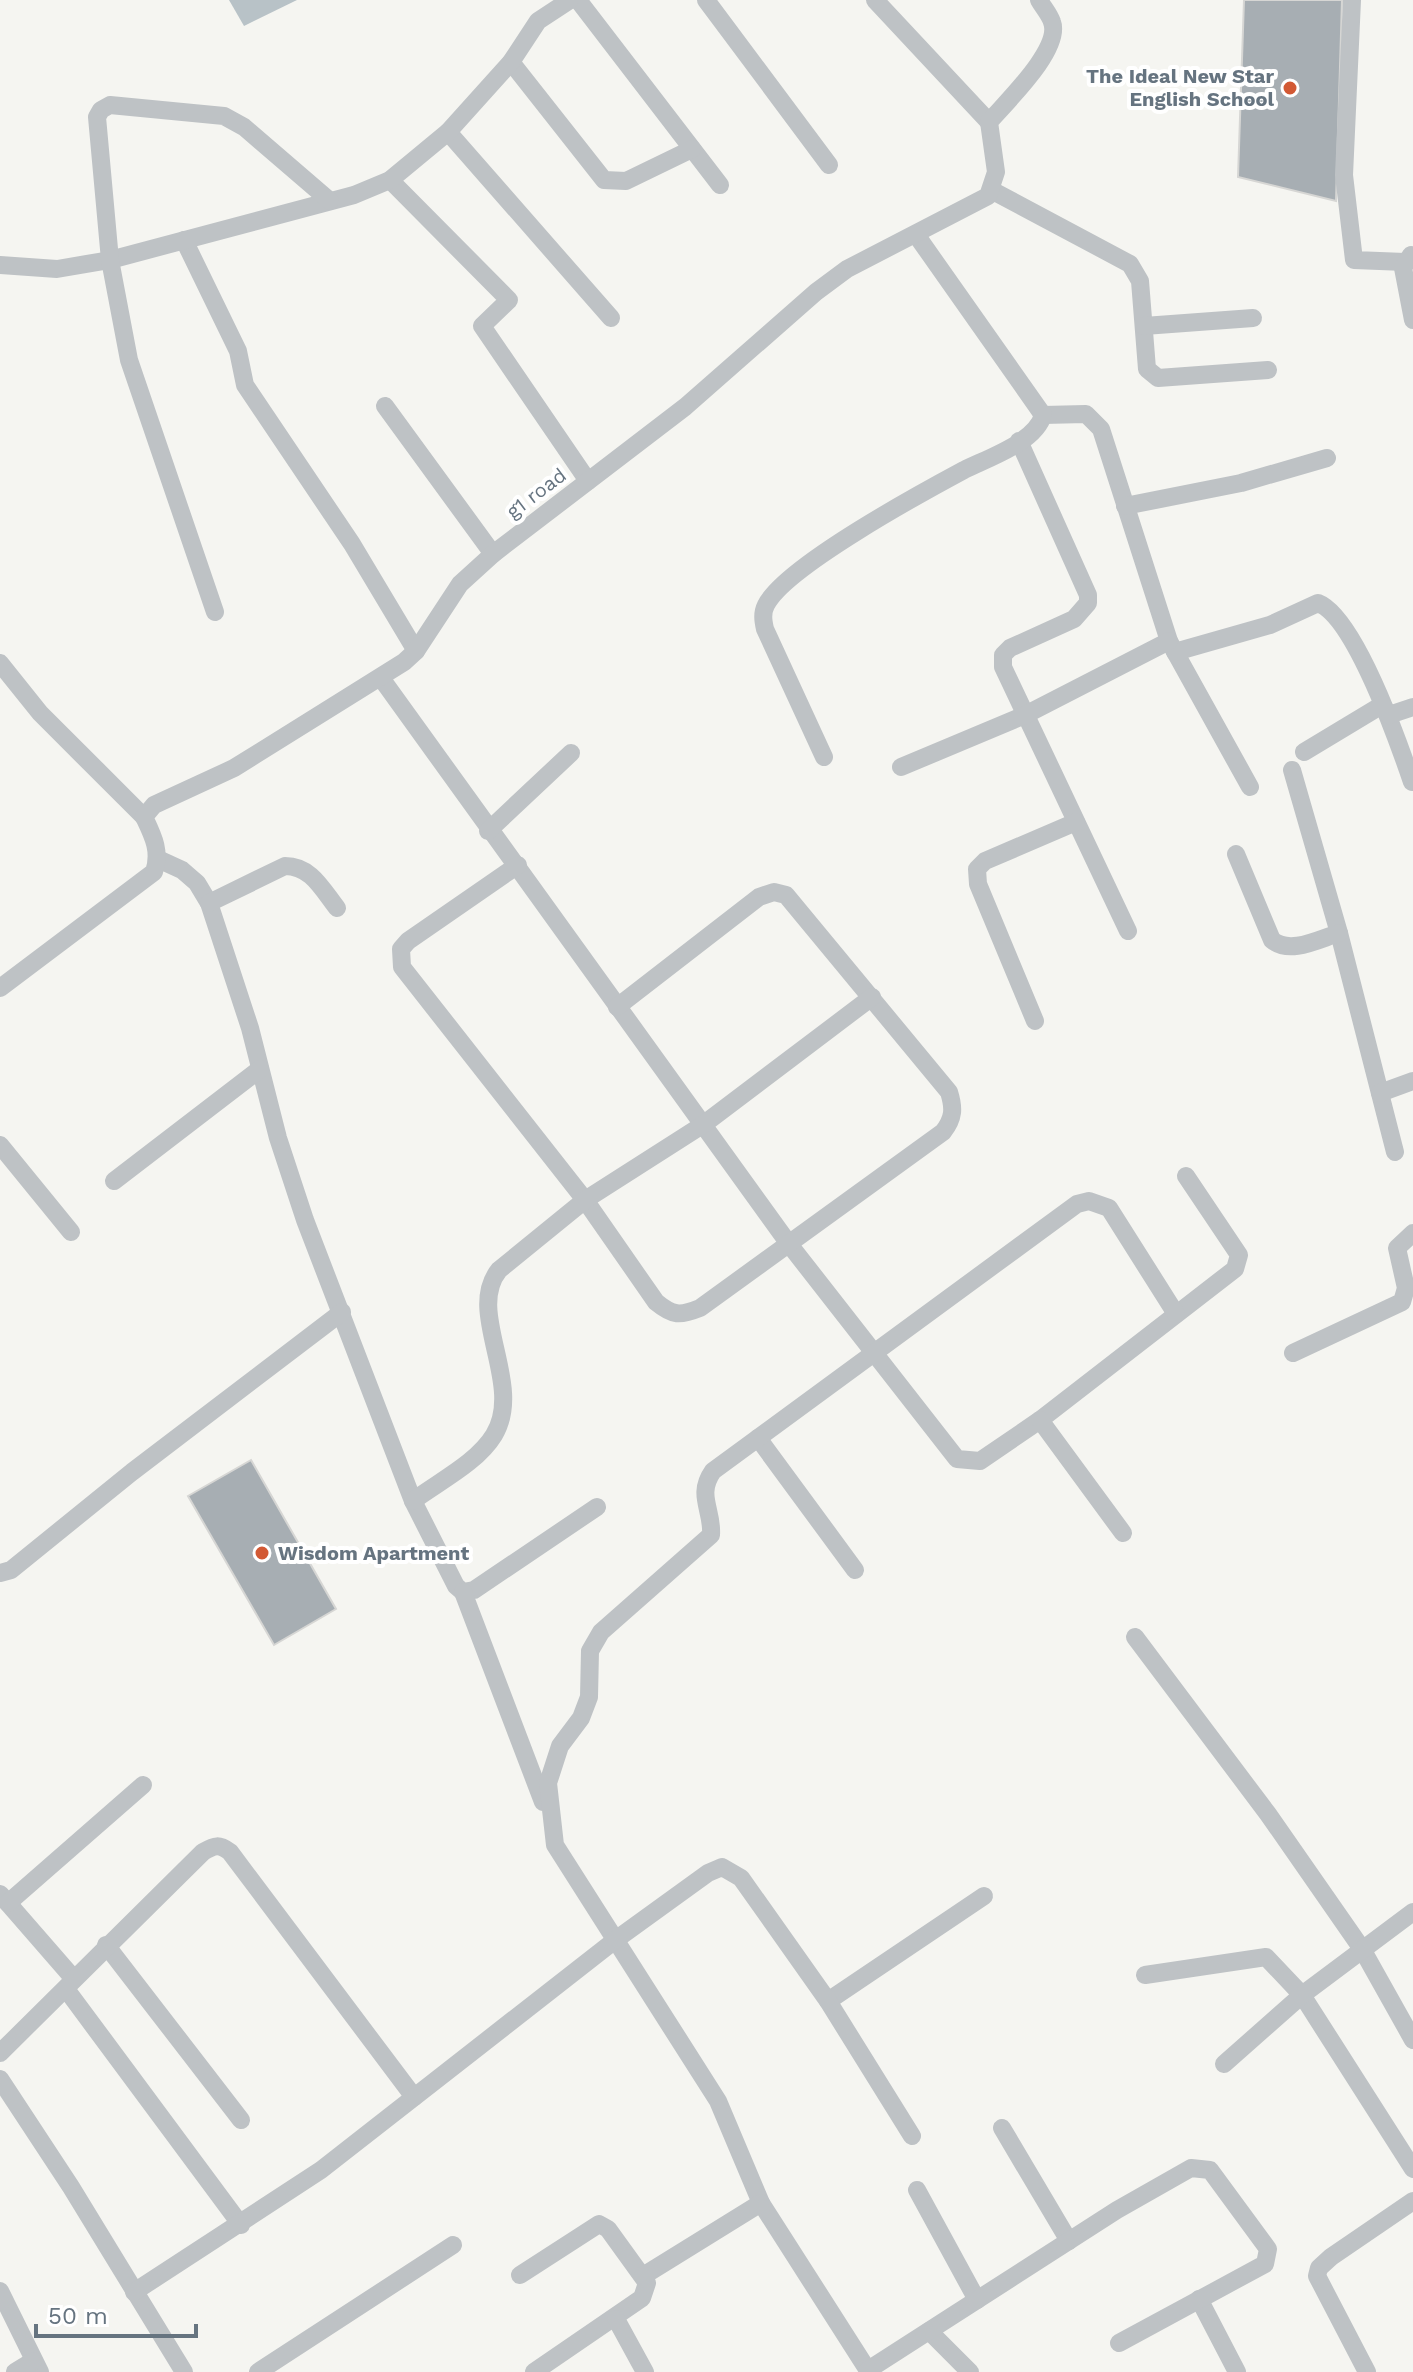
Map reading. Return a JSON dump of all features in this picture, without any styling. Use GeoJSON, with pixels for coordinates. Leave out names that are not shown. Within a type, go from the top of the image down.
{"type":"FeatureCollection","features":[{"type":"Feature","properties":{"kind":"street"},"geometry":{"type":"LineString","coordinates":[[0,265],[57,269],[110,260],[330,201],[390,180],[448,132],[511,62],[538,21],[570,0]]}},
{"type":"Feature","properties":{"kind":"street"},"geometry":{"type":"LineString","coordinates":[[578,0],[720,185]]}},
{"type":"Feature","properties":{"kind":"street"},"geometry":{"type":"LineString","coordinates":[[706,0],[829,165]]}},
{"type":"Feature","properties":{"kind":"street"},"geometry":{"type":"LineString","coordinates":[[875,0],[989,122],[996,172],[993,191],[1130,264],[1140,281],[1147,369],[1158,378],[1268,370]]}},
{"type":"Feature","properties":{"kind":"street"},"geometry":{"type":"LineString","coordinates":[[989,122],[1046,53],[1053,38],[1053,24],[1039,0]]}},
{"type":"Feature","properties":{"kind":"street"},"geometry":{"type":"LineString","coordinates":[[1352,0],[1344,175],[1354,260],[1409,258],[1413,320]]}},
{"type":"Feature","properties":{"kind":"street"},"geometry":{"type":"LineString","coordinates":[[511,62],[604,180],[626,181],[692,149]]}},
{"type":"Feature","properties":{"kind":"street"},"geometry":{"type":"LineString","coordinates":[[215,612],[141,401],[110,260],[97,117],[110,105],[224,116],[244,127],[330,201]]}},
{"type":"Feature","properties":{"kind":"street"},"geometry":{"type":"LineString","coordinates":[[448,132],[611,318]]}},
{"type":"Feature","properties":{"kind":"street"},"geometry":{"type":"LineString","coordinates":[[390,180],[509,300],[482,326],[588,481]]}},
{"type":"Feature","properties":{"kind":"street","name":"g1 road"},"geometry":{"type":"LineString","coordinates":[[144,817],[154,805],[234,768],[381,678],[416,651],[460,584],[493,554],[685,407],[816,292],[847,269],[917,236],[982,201],[993,191]]}},
{"type":"Feature","properties":{"kind":"street"},"geometry":{"type":"LineString","coordinates":[[917,236],[1043,415]]}},
{"type":"Feature","properties":{"kind":"street"},"geometry":{"type":"LineString","coordinates":[[184,240],[238,351],[245,385],[352,544],[416,651]]}},
{"type":"Feature","properties":{"kind":"street"},"geometry":{"type":"LineString","coordinates":[[1144,326],[1253,318]]}},
{"type":"Feature","properties":{"kind":"street"},"geometry":{"type":"LineString","coordinates":[[385,406],[493,554]]}},
{"type":"Feature","properties":{"kind":"street"},"geometry":{"type":"LineString","coordinates":[[1043,415],[1075,413],[1094,419],[1172,647],[1250,787]]}},
{"type":"Feature","properties":{"kind":"street"},"geometry":{"type":"LineString","coordinates":[[824,757],[765,629],[762,617],[766,605],[801,570],[902,503],[1019,441],[1040,425],[1043,415]]}},
{"type":"Feature","properties":{"kind":"street"},"geometry":{"type":"LineString","coordinates":[[1019,441],[1088,595],[1088,603],[1081,616],[1018,641],[1003,655],[1003,667],[1128,931]]}},
{"type":"Feature","properties":{"kind":"street"},"geometry":{"type":"LineString","coordinates":[[1125,506],[1241,483],[1327,458]]}},
{"type":"Feature","properties":{"kind":"street"},"geometry":{"type":"LineString","coordinates":[[901,767],[1025,715],[1172,647],[1270,625],[1318,603],[1335,619],[1380,693],[1412,782]]}},
{"type":"Feature","properties":{"kind":"street"},"geometry":{"type":"LineString","coordinates":[[0,663],[40,713],[144,817],[156,842],[158,859],[154,872],[0,988]]}},
{"type":"Feature","properties":{"kind":"street"},"geometry":{"type":"LineString","coordinates":[[381,678],[488,831],[518,865],[789,1244],[957,1459],[980,1461],[1040,1420],[1235,1269],[1239,1255],[1186,1176]]}},
{"type":"Feature","properties":{"kind":"street"},"geometry":{"type":"LineString","coordinates":[[1304,752],[1382,705],[1389,715]]}},
{"type":"Feature","properties":{"kind":"street"},"geometry":{"type":"LineString","coordinates":[[1389,715],[1413,707]]}},
{"type":"Feature","properties":{"kind":"street"},"geometry":{"type":"LineString","coordinates":[[488,831],[571,753]]}},
{"type":"Feature","properties":{"kind":"street"},"geometry":{"type":"LineString","coordinates":[[1292,770],[1339,933],[1395,1152]]}},
{"type":"Feature","properties":{"kind":"street"},"geometry":{"type":"LineString","coordinates":[[1035,1021],[978,884],[977,869],[985,861],[1076,822]]}},
{"type":"Feature","properties":{"kind":"street"},"geometry":{"type":"LineString","coordinates":[[1236,854],[1272,940],[1289,948],[1339,933]]}},
{"type":"Feature","properties":{"kind":"street"},"geometry":{"type":"LineString","coordinates":[[158,859],[182,870],[197,883],[209,903],[305,1220],[413,1501],[456,1586],[463,1592],[550,1822],[555,1845],[718,2101],[761,2203],[869,2371],[1069,2241],[1191,2168],[1210,2170],[1268,2249],[1268,2257],[1258,2269],[1119,2343]]}},
{"type":"Feature","properties":{"kind":"street"},"geometry":{"type":"LineString","coordinates":[[518,865],[408,941],[399,958],[402,967],[585,1200],[656,1302],[670,1314],[683,1315],[700,1308],[943,1132],[951,1122],[953,1106],[949,1092],[794,902],[774,892],[759,897],[617,1007]]}},
{"type":"Feature","properties":{"kind":"street"},"geometry":{"type":"LineString","coordinates":[[209,903],[285,866],[297,866],[310,872],[337,908]]}},
{"type":"Feature","properties":{"kind":"street"},"geometry":{"type":"LineString","coordinates":[[413,1501],[482,1451],[494,1436],[504,1413],[502,1375],[487,1296],[490,1281],[585,1200],[704,1124],[872,997]]}},
{"type":"Feature","properties":{"kind":"street"},"geometry":{"type":"LineString","coordinates":[[114,1181],[260,1069]]}},
{"type":"Feature","properties":{"kind":"street"},"geometry":{"type":"LineString","coordinates":[[1380,1093],[1413,1081]]}},
{"type":"Feature","properties":{"kind":"street"},"geometry":{"type":"LineString","coordinates":[[0,1145],[71,1232]]}},
{"type":"Feature","properties":{"kind":"street"},"geometry":{"type":"LineString","coordinates":[[550,1822],[548,1783],[560,1746],[581,1718],[589,1697],[590,1651],[601,1632],[705,1545],[712,1527],[703,1498],[706,1482],[713,1471],[1077,1204],[1089,1201],[1109,1208],[1176,1314]]}},
{"type":"Feature","properties":{"kind":"street"},"geometry":{"type":"LineString","coordinates":[[1293,1353],[1402,1302],[1406,1288],[1397,1248],[1413,1233]]}},
{"type":"Feature","properties":{"kind":"street"},"geometry":{"type":"LineString","coordinates":[[0,1573],[11,1570],[132,1472],[342,1312]]}},
{"type":"Feature","properties":{"kind":"street"},"geometry":{"type":"LineString","coordinates":[[1040,1420],[1123,1533]]}},
{"type":"Feature","properties":{"kind":"street"},"geometry":{"type":"LineString","coordinates":[[758,1438],[855,1570]]}},
{"type":"Feature","properties":{"kind":"street"},"geometry":{"type":"LineString","coordinates":[[463,1592],[474,1590],[597,1507]]}},
{"type":"Feature","properties":{"kind":"street"},"geometry":{"type":"LineString","coordinates":[[1135,1637],[1268,1814],[1362,1949],[1413,2040]]}},
{"type":"Feature","properties":{"kind":"street"},"geometry":{"type":"LineString","coordinates":[[143,1785],[4,1898],[70,1984],[241,2225]]}},
{"type":"Feature","properties":{"kind":"street"},"geometry":{"type":"LineString","coordinates":[[0,2053],[106,1945],[203,1852],[215,1845],[230,1852],[414,2097]]}},
{"type":"Feature","properties":{"kind":"street"},"geometry":{"type":"LineString","coordinates":[[134,2292],[321,2170],[614,1941],[708,1873],[722,1867],[741,1878],[828,2001],[912,2136]]}},
{"type":"Feature","properties":{"kind":"street"},"geometry":{"type":"LineString","coordinates":[[828,2001],[984,1896]]}},
{"type":"Feature","properties":{"kind":"street"},"geometry":{"type":"LineString","coordinates":[[1224,2064],[1302,1995],[1413,1912]]}},
{"type":"Feature","properties":{"kind":"street"},"geometry":{"type":"LineString","coordinates":[[106,1945],[241,2120]]}},
{"type":"Feature","properties":{"kind":"street"},"geometry":{"type":"LineString","coordinates":[[1145,1975],[1266,1957],[1302,1995],[1413,2169]]}},
{"type":"Feature","properties":{"kind":"street"},"geometry":{"type":"LineString","coordinates":[[0,2079],[71,2187],[184,2372]]}},
{"type":"Feature","properties":{"kind":"street"},"geometry":{"type":"LineString","coordinates":[[1002,2128],[1069,2241]]}},
{"type":"Feature","properties":{"kind":"street"},"geometry":{"type":"LineString","coordinates":[[917,2190],[977,2300]]}},
{"type":"Feature","properties":{"kind":"street"},"geometry":{"type":"LineString","coordinates":[[1367,2372],[1317,2276],[1319,2268],[1413,2201]]}},
{"type":"Feature","properties":{"kind":"street"},"geometry":{"type":"LineString","coordinates":[[643,2276],[761,2203]]}},
{"type":"Feature","properties":{"kind":"street"},"geometry":{"type":"LineString","coordinates":[[520,2275],[599,2224],[608,2229],[643,2276],[647,2291],[616,2319],[534,2372]]}},
{"type":"Feature","properties":{"kind":"street"},"geometry":{"type":"LineString","coordinates":[[258,2372],[453,2245]]}},
{"type":"Feature","properties":{"kind":"street"},"geometry":{"type":"LineString","coordinates":[[0,2291],[36,2366],[15,2372]]}},
{"type":"Feature","properties":{"kind":"street"},"geometry":{"type":"LineString","coordinates":[[1199,2299],[1237,2372]]}},
{"type":"Feature","properties":{"kind":"street"},"geometry":{"type":"LineString","coordinates":[[616,2319],[645,2372]]}},
{"type":"Feature","properties":{"kind":"street"},"geometry":{"type":"LineString","coordinates":[[929,2331],[970,2372]]}},
{"type":"Feature","properties":{"kind":"shaded area"},"geometry":{"type":"Polygon","coordinates":[[[229,0],[297,0],[244,26],[229,0]]]}},
{"type":"Feature","properties":{"kind":"building","name":"The Ideal New Star English School"},"geometry":{"type":"Polygon","coordinates":[[[1244,0],[1342,0],[1336,201],[1238,177],[1244,0]]]}},
{"type":"Feature","properties":{"kind":"building","name":"Wisdom Apartment"},"geometry":{"type":"Polygon","coordinates":[[[251,1460],[336,1609],[274,1645],[188,1496],[251,1460]]]}},
{"type":"Feature","properties":{"kind":"place","name":"The Ideal New Star English School"},"geometry":{"type":"Point","coordinates":[1290,88]}},
{"type":"Feature","properties":{"kind":"place","name":"Wisdom Apartment"},"geometry":{"type":"Point","coordinates":[262,1553]}}]}
